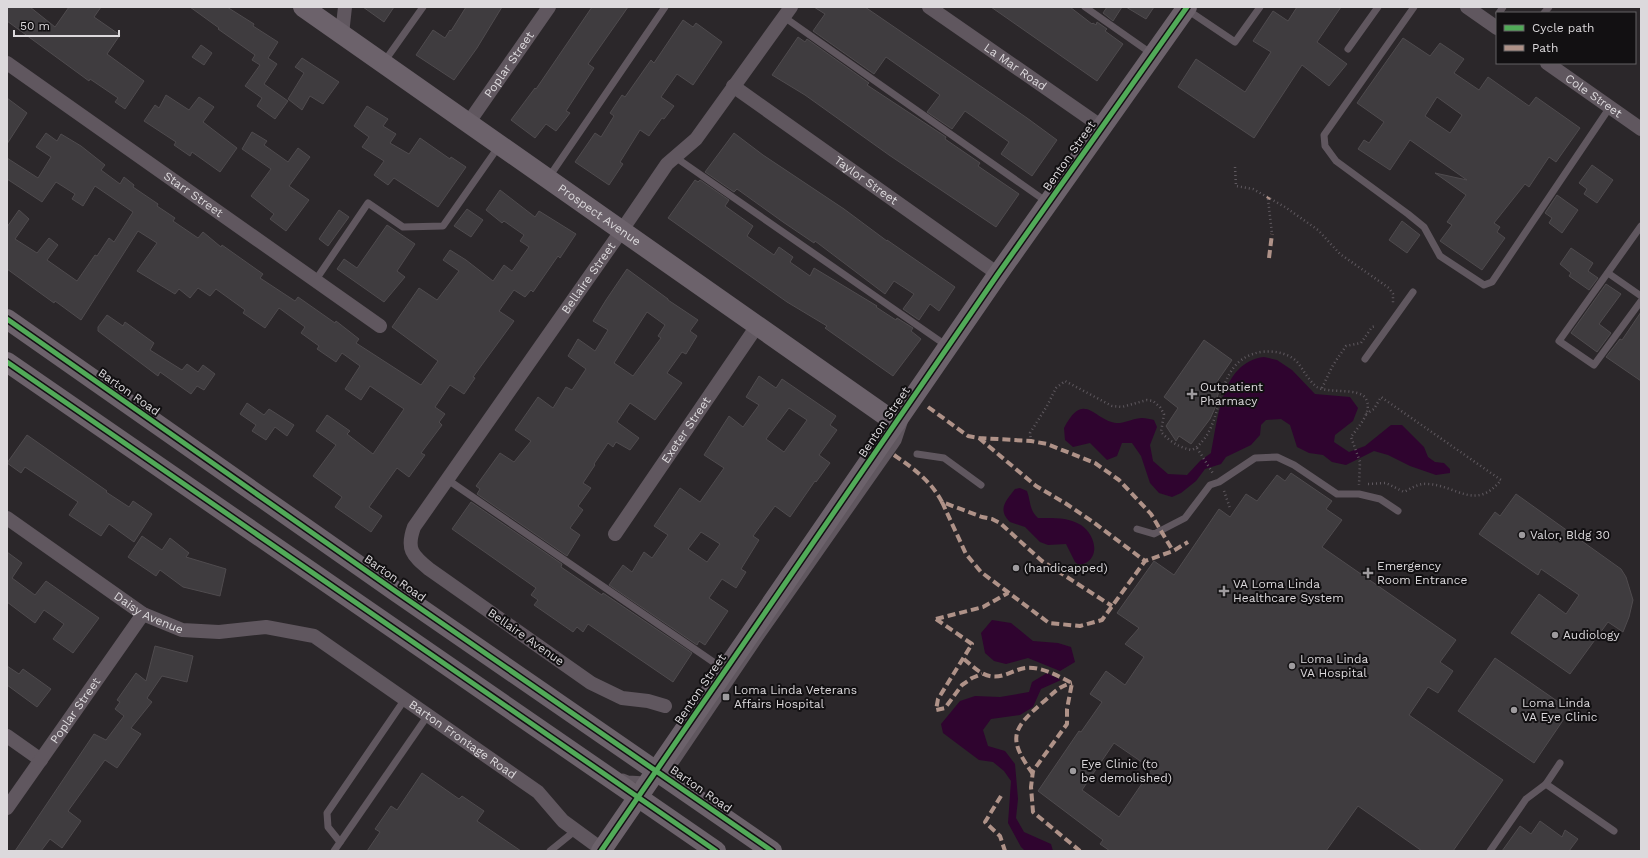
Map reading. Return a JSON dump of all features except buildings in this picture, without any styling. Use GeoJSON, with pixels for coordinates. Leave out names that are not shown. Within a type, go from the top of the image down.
{"type":"FeatureCollection","features":[{"type":"Feature","properties":{"kind":"main road","name":"Prospect Avenue"},"geometry":{"type":"LineString","coordinates":[[303,7],[469,122],[757,326],[901,415]]}},
{"type":"Feature","properties":{"kind":"main road","name":"Benton Street"},"geometry":{"type":"LineString","coordinates":[[602,850],[638,797],[657,775],[726,670],[998,274],[1187,8]]}},
{"type":"Feature","properties":{"kind":"main road","name":"Barton Road"},"geometry":{"type":"LineString","coordinates":[[7,319],[657,775],[772,851]]}},
{"type":"Feature","properties":{"kind":"main road"},"geometry":{"type":"LineString","coordinates":[[7,362],[716,851]]}},
{"type":"Feature","properties":{"kind":"street"},"geometry":{"type":"LineString","coordinates":[[342,34],[345,7]]}},
{"type":"Feature","properties":{"kind":"street","name":"Poplar Street"},"geometry":{"type":"LineString","coordinates":[[469,122],[549,7]]}},
{"type":"Feature","properties":{"kind":"street","name":"La Mar Road"},"geometry":{"type":"LineString","coordinates":[[929,7],[1102,127]]}},
{"type":"Feature","properties":{"kind":"street"},"geometry":{"type":"LineString","coordinates":[[1468,7],[1496,20]]}},
{"type":"Feature","properties":{"kind":"street","name":"Bellaire Street"},"geometry":{"type":"LineString","coordinates":[[410,538],[414,527],[667,164],[696,139],[787,12]]}},
{"type":"Feature","properties":{"kind":"street","name":"Starr Street"},"geometry":{"type":"LineString","coordinates":[[7,63],[380,326]]}},
{"type":"Feature","properties":{"kind":"street","name":"Cole Street"},"geometry":{"type":"LineString","coordinates":[[1548,64],[1641,129]]}},
{"type":"Feature","properties":{"kind":"street","name":"Taylor Street"},"geometry":{"type":"LineString","coordinates":[[733,86],[998,274]]}},
{"type":"Feature","properties":{"kind":"street","name":"Exeter Street"},"geometry":{"type":"LineString","coordinates":[[615,534],[757,326]]}},
{"type":"Feature","properties":{"kind":"street","name":"Daisy Avenue"},"geometry":{"type":"LineString","coordinates":[[7,518],[144,614],[182,630],[219,632],[266,627],[314,636]]}},
{"type":"Feature","properties":{"kind":"street","name":"Bellaire Avenue"},"geometry":{"type":"LineString","coordinates":[[410,538],[410,547],[415,557],[428,569],[591,683],[622,698],[648,701],[665,706]]}},
{"type":"Feature","properties":{"kind":"street","name":"Poplar Street"},"geometry":{"type":"LineString","coordinates":[[7,808],[144,614]]}},
{"type":"Feature","properties":{"kind":"street","name":"Barton Frontage Road"},"geometry":{"type":"LineString","coordinates":[[314,636],[538,792],[563,821],[602,850]]}},
{"type":"Feature","properties":{"kind":"street"},"geometry":{"type":"LineString","coordinates":[[7,736],[41,760]]}},
{"type":"Feature","properties":{"kind":"lane"},"geometry":{"type":"LineString","coordinates":[[384,63],[423,7]]}},
{"type":"Feature","properties":{"kind":"lane"},"geometry":{"type":"LineString","coordinates":[[548,178],[665,7]]}},
{"type":"Feature","properties":{"kind":"lane"},"geometry":{"type":"LineString","coordinates":[[1085,7],[1154,55]]}},
{"type":"Feature","properties":{"kind":"lane"},"geometry":{"type":"LineString","coordinates":[[1187,8],[1236,42],[1260,7]]}},
{"type":"Feature","properties":{"kind":"lane"},"geometry":{"type":"LineString","coordinates":[[1348,49],[1378,7]]}},
{"type":"Feature","properties":{"kind":"lane"},"geometry":{"type":"LineString","coordinates":[[1414,7],[1324,135],[1325,146],[1336,161],[1424,227],[1440,256],[1484,285],[1492,282],[1610,107]]}},
{"type":"Feature","properties":{"kind":"lane"},"geometry":{"type":"LineString","coordinates":[[787,12],[1049,203]]}},
{"type":"Feature","properties":{"kind":"lane"},"geometry":{"type":"LineString","coordinates":[[315,281],[368,203],[403,227],[443,226],[500,144]]}},
{"type":"Feature","properties":{"kind":"lane"},"geometry":{"type":"LineString","coordinates":[[675,157],[948,347]]}},
{"type":"Feature","properties":{"kind":"lane"},"geometry":{"type":"LineString","coordinates":[[1641,226],[1559,341],[1594,364],[1641,301]]}},
{"type":"Feature","properties":{"kind":"lane"},"geometry":{"type":"LineString","coordinates":[[1608,273],[1641,296]]}},
{"type":"Feature","properties":{"kind":"lane"},"geometry":{"type":"LineString","coordinates":[[1365,359],[1413,292]]}},
{"type":"Feature","properties":{"kind":"lane"},"geometry":{"type":"LineString","coordinates":[[614,771],[628,779],[657,775],[676,762],[894,447],[902,430],[901,415]]}},
{"type":"Feature","properties":{"kind":"lane"},"geometry":{"type":"LineString","coordinates":[[917,454],[944,458],[981,485]]}},
{"type":"Feature","properties":{"kind":"lane"},"geometry":{"type":"LineString","coordinates":[[1137,529],[1154,534],[1185,518],[1210,485],[1218,482],[1255,458],[1277,457],[1294,465],[1337,494],[1358,494],[1380,499],[1398,511]]}},
{"type":"Feature","properties":{"kind":"lane"},"geometry":{"type":"LineString","coordinates":[[448,480],[726,670]]}},
{"type":"Feature","properties":{"kind":"lane"},"geometry":{"type":"LineString","coordinates":[[340,842],[328,827],[327,814],[405,699]]}},
{"type":"Feature","properties":{"kind":"lane"},"geometry":{"type":"LineString","coordinates":[[499,702],[516,705],[521,708]]}},
{"type":"Feature","properties":{"kind":"lane"},"geometry":{"type":"LineString","coordinates":[[334,851],[428,715]]}},
{"type":"Feature","properties":{"kind":"lane"},"geometry":{"type":"LineString","coordinates":[[1490,851],[1526,799],[1546,784],[1560,764]]}},
{"type":"Feature","properties":{"kind":"lane"},"geometry":{"type":"LineString","coordinates":[[1546,784],[1614,831]]}},
{"type":"Feature","properties":{"kind":"lane"},"geometry":{"type":"LineString","coordinates":[[550,851],[576,830]]}},
{"type":"Feature","properties":{"kind":"path"},"geometry":{"type":"LineString","coordinates":[[1235,167],[1236,186],[1253,189],[1268,197],[1318,230],[1340,254],[1389,288],[1393,294],[1393,302],[1390,306]]}},
{"type":"Feature","properties":{"kind":"path"},"geometry":{"type":"LineString","coordinates":[[1268,199],[1272,234]]}},
{"type":"Feature","properties":{"kind":"path"},"geometry":{"type":"LineString","coordinates":[[1322,388],[1333,365],[1346,346],[1361,343],[1372,327],[1377,326],[1380,322]]}},
{"type":"Feature","properties":{"kind":"path"},"geometry":{"type":"LineString","coordinates":[[1031,441],[1030,433],[1047,406],[1056,388],[1065,381],[1112,406],[1122,407],[1147,400],[1153,400],[1164,414],[1161,432],[1180,447],[1192,450],[1197,448],[1208,433],[1215,419],[1220,396],[1232,368],[1237,362],[1252,354],[1267,350],[1279,352],[1296,361],[1317,387],[1359,394],[1366,397],[1368,402],[1364,420],[1351,437],[1360,462],[1359,480]]}},
{"type":"Feature","properties":{"kind":"path"},"geometry":{"type":"LineString","coordinates":[[1359,486],[1386,483],[1404,492],[1415,486],[1427,483],[1469,496],[1483,494],[1494,488],[1501,480],[1381,397],[1374,409],[1366,414]]}},
{"type":"Feature","properties":{"kind":"path"},"geometry":{"type":"LineString","coordinates":[[1197,448],[1211,470]]}},
{"type":"Feature","properties":{"kind":"shaded area"},"geometry":{"type":"Polygon","coordinates":[[[1264,357],[1277,360],[1292,370],[1315,394],[1350,397],[1358,408],[1353,421],[1335,435],[1334,442],[1349,452],[1365,446],[1391,425],[1402,425],[1424,447],[1428,457],[1435,462],[1444,463],[1450,469],[1450,473],[1436,475],[1410,466],[1388,455],[1374,451],[1346,465],[1332,462],[1323,455],[1309,453],[1297,447],[1290,425],[1281,419],[1266,420],[1261,425],[1260,435],[1251,445],[1226,457],[1221,464],[1205,469],[1196,481],[1181,493],[1172,497],[1159,493],[1150,483],[1141,456],[1132,443],[1122,443],[1117,456],[1107,460],[1090,443],[1073,447],[1065,440],[1064,428],[1071,416],[1078,410],[1090,410],[1111,422],[1120,423],[1139,418],[1154,420],[1157,427],[1150,445],[1153,461],[1168,474],[1187,475],[1200,461],[1211,453],[1220,409],[1224,394],[1230,381],[1239,369],[1250,361],[1264,357]]]}},
{"type":"Feature","properties":{"kind":"shaded area"},"geometry":{"type":"Polygon","coordinates":[[[1020,488],[1027,491],[1032,509],[1038,518],[1066,519],[1076,522],[1086,529],[1093,541],[1094,553],[1086,563],[1079,565],[1075,562],[1066,544],[1048,545],[1040,542],[1025,527],[1010,522],[1004,513],[1004,505],[1015,489],[1020,488]]]}},
{"type":"Feature","properties":{"kind":"shaded area"},"geometry":{"type":"Polygon","coordinates":[[[992,620],[1011,623],[1033,641],[1058,643],[1071,647],[1075,662],[1060,671],[1028,658],[1006,664],[994,661],[985,653],[981,633],[992,620]]]}},
{"type":"Feature","properties":{"kind":"shaded area"},"geometry":{"type":"Polygon","coordinates":[[[1047,673],[1061,680],[1041,689],[1033,707],[1020,715],[991,719],[983,730],[988,746],[1005,751],[1015,764],[1018,799],[1016,818],[1024,832],[1051,844],[1053,851],[1025,851],[1021,847],[1008,823],[1011,781],[1004,771],[993,762],[979,760],[943,733],[941,724],[960,701],[975,696],[1000,697],[1029,692],[1032,682],[1047,673]]]}},
{"type":"Feature","properties":{"kind":"marked path"},"geometry":{"type":"LineString","coordinates":[[1269,258],[1272,234]]}},
{"type":"Feature","properties":{"kind":"marked path"},"geometry":{"type":"LineString","coordinates":[[928,407],[968,436],[1031,441],[1047,444],[1095,463],[1119,480],[1151,514],[1173,551]]}},
{"type":"Feature","properties":{"kind":"marked path"},"geometry":{"type":"LineString","coordinates":[[979,438],[1036,486],[1093,522],[1145,561]]}},
{"type":"Feature","properties":{"kind":"marked path"},"geometry":{"type":"LineString","coordinates":[[894,455],[915,470],[927,481],[938,494],[942,502],[1000,523],[1042,561],[1112,606]]}},
{"type":"Feature","properties":{"kind":"marked path"},"geometry":{"type":"LineString","coordinates":[[942,502],[966,554],[981,572],[1049,623],[1080,626],[1102,620],[1145,561],[1173,551],[1188,542]]}},
{"type":"Feature","properties":{"kind":"marked path"},"geometry":{"type":"LineString","coordinates":[[936,619],[983,607],[1008,593]]}},
{"type":"Feature","properties":{"kind":"marked path"},"geometry":{"type":"LineString","coordinates":[[936,619],[972,644],[938,699],[936,710],[945,708],[962,685],[972,678],[982,674]]}},
{"type":"Feature","properties":{"kind":"marked path"},"geometry":{"type":"LineString","coordinates":[[964,659],[977,670],[987,675],[998,676],[1031,668],[1049,672],[1072,683],[1067,709],[1067,724],[1033,771],[1031,787],[1033,812],[1080,851]]}},
{"type":"Feature","properties":{"kind":"marked path"},"geometry":{"type":"LineString","coordinates":[[1033,774],[1025,762],[1017,743],[1016,736],[1019,728],[1032,712],[1056,691],[1063,686],[1072,683]]}},
{"type":"Feature","properties":{"kind":"marked path"},"geometry":{"type":"LineString","coordinates":[[1001,796],[985,822],[1000,836],[1005,851]]}},
{"type":"Feature","properties":{"kind":"cycle path"},"geometry":{"type":"LineString","coordinates":[[601,851],[998,274],[1187,7]]}},
{"type":"Feature","properties":{"kind":"cycle path"},"geometry":{"type":"LineString","coordinates":[[7,319],[398,593],[772,851]]}},
{"type":"Feature","properties":{"kind":"cycle path"},"geometry":{"type":"LineString","coordinates":[[7,362],[716,851]]}},
{"type":"Feature","properties":{"kind":"place","name":"Outpatient Pharmacy"},"geometry":{"type":"Point","coordinates":[1192,394]}},
{"type":"Feature","properties":{"kind":"place","name":"Valor, Bldg 30"},"geometry":{"type":"Point","coordinates":[1522,535]}},
{"type":"Feature","properties":{"kind":"place","name":"(handicapped)"},"geometry":{"type":"Point","coordinates":[1016,568]}},
{"type":"Feature","properties":{"kind":"place","name":"Emergency Room Entrance"},"geometry":{"type":"Point","coordinates":[1368,573]}},
{"type":"Feature","properties":{"kind":"place","name":"VA Loma Linda Healthcare System"},"geometry":{"type":"Point","coordinates":[1224,591]}},
{"type":"Feature","properties":{"kind":"place","name":"Audiology"},"geometry":{"type":"Point","coordinates":[1555,635]}},
{"type":"Feature","properties":{"kind":"place","name":"Loma Linda VA Hospital"},"geometry":{"type":"Point","coordinates":[1292,666]}},
{"type":"Feature","properties":{"kind":"place","name":"Loma Linda Veterans Affairs Hospital"},"geometry":{"type":"Point","coordinates":[726,697]}},
{"type":"Feature","properties":{"kind":"place","name":"Loma Linda VA Eye Clinic"},"geometry":{"type":"Point","coordinates":[1514,710]}},
{"type":"Feature","properties":{"kind":"place","name":"Eye Clinic (to be demolished)"},"geometry":{"type":"Point","coordinates":[1073,771]}}]}
